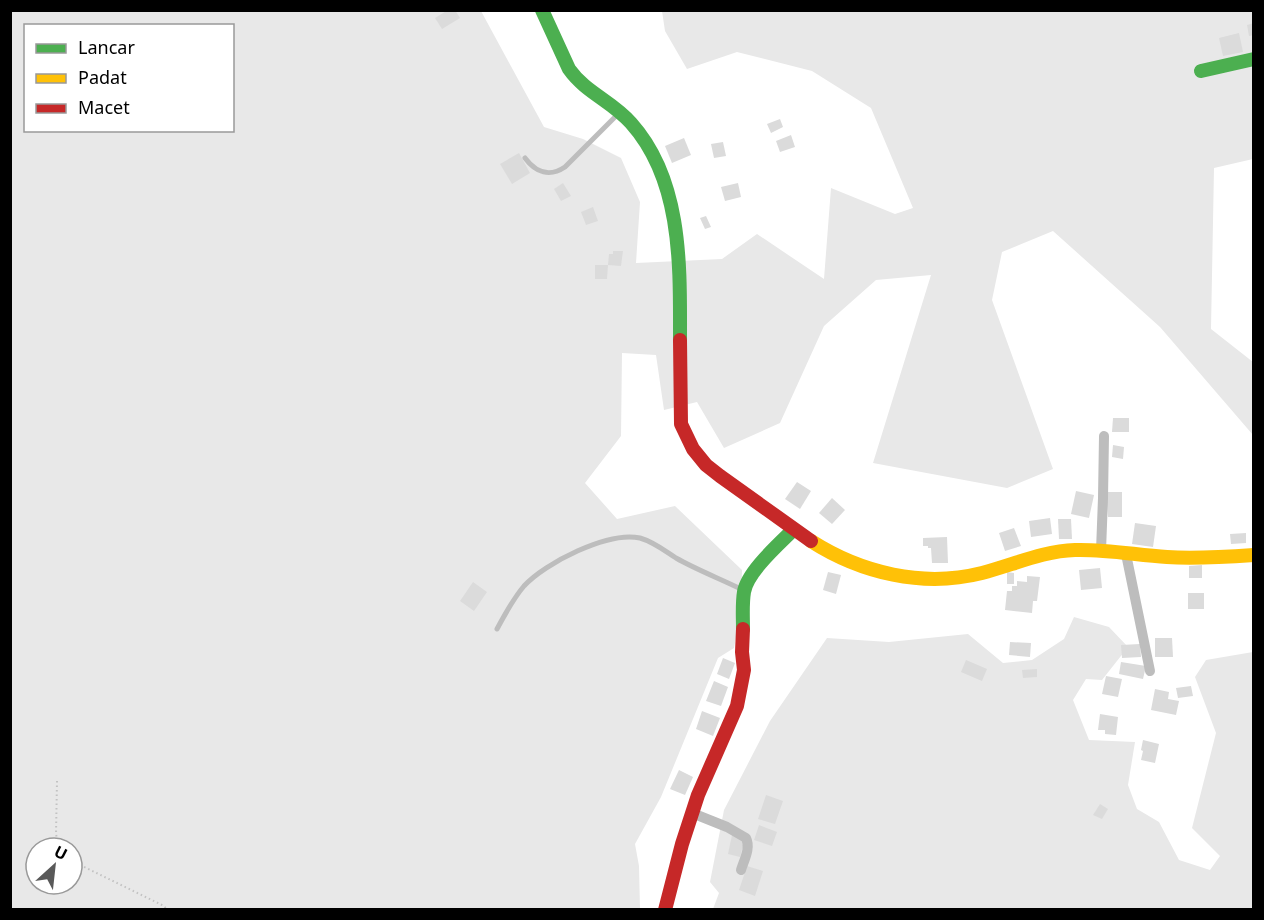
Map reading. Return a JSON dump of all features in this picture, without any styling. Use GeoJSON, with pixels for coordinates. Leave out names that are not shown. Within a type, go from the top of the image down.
{"type":"FeatureCollection","features":[{"type":"Feature","properties":{"kind":"street"},"geometry":{"type":"LineString","coordinates":[[542,10],[574,78],[590,93],[629,120],[654,160],[666,188],[674,216],[680,272],[681,424],[687,439],[699,457],[726,481],[793,530],[831,552],[852,563],[890,573],[930,578],[973,576],[1062,551],[1101,551],[1201,558],[1254,555]]}},
{"type":"Feature","properties":{"kind":"street"},"geometry":{"type":"LineString","coordinates":[[1201,71],[1254,58]]}},
{"type":"Feature","properties":{"kind":"street"},"geometry":{"type":"LineString","coordinates":[[1101,551],[1104,436]]}},
{"type":"Feature","properties":{"kind":"street"},"geometry":{"type":"LineString","coordinates":[[665,909],[698,795],[737,706],[744,670],[742,652],[744,590],[762,562],[793,530]]}},
{"type":"Feature","properties":{"kind":"street"},"geometry":{"type":"LineString","coordinates":[[1126,554],[1150,671]]}},
{"type":"Feature","properties":{"kind":"street"},"geometry":{"type":"LineString","coordinates":[[692,813],[728,827],[746,838],[748,844],[741,870]]}},
{"type":"Feature","properties":{"kind":"lane"},"geometry":{"type":"LineString","coordinates":[[525,158],[531,166],[540,171],[552,174],[558,172],[620,112]]}},
{"type":"Feature","properties":{"kind":"lane"},"geometry":{"type":"LineString","coordinates":[[497,629],[509,605],[538,573],[569,555],[592,545],[615,539],[640,538],[744,590]]}},
{"type":"Feature","properties":{"kind":"path"},"geometry":{"type":"LineString","coordinates":[[56,836],[57,781]]}},
{"type":"Feature","properties":{"kind":"path"},"geometry":{"type":"LineString","coordinates":[[84,867],[167,909]]}},
{"type":"Feature","properties":{"kind":"shaded area"},"geometry":{"type":"Polygon","coordinates":[[[10,11],[481,11],[544,127],[583,139],[621,158],[640,202],[636,263],[722,259],[757,234],[824,279],[831,188],[895,214],[913,208],[871,108],[812,71],[737,52],[687,69],[665,31],[662,11],[1253,11],[1253,159],[1214,168],[1211,329],[1253,362],[1253,435],[1160,327],[1053,231],[1002,252],[992,300],[1053,469],[1007,488],[873,463],[931,275],[876,280],[824,326],[780,423],[724,448],[697,402],[664,410],[656,355],[622,353],[621,436],[585,483],[617,519],[675,506],[742,570],[741,611],[734,648],[718,658],[661,797],[635,844],[639,866],[640,909],[11,909],[10,11]]]}},
{"type":"Feature","properties":{"kind":"shaded area"},"geometry":{"type":"Polygon","coordinates":[[[1074,617],[1109,627],[1128,647],[1102,680],[1086,679],[1073,700],[1089,740],[1135,742],[1128,785],[1137,809],[1159,822],[1179,860],[1210,870],[1220,856],[1192,828],[1216,733],[1195,677],[1206,660],[1253,652],[1253,909],[713,909],[719,893],[710,882],[724,810],[770,721],[827,638],[889,642],[968,634],[1003,663],[1032,660],[1064,639],[1074,617]]]}},
{"type":"Feature","properties":{"kind":"building"},"geometry":{"type":"Polygon","coordinates":[[[448,10],[455,10],[460,18],[442,29],[435,18],[448,10]]]}},
{"type":"Feature","properties":{"kind":"building"},"geometry":{"type":"Polygon","coordinates":[[[1254,23],[1254,35],[1249,36],[1247,25],[1254,23]]]}},
{"type":"Feature","properties":{"kind":"building"},"geometry":{"type":"Polygon","coordinates":[[[1239,33],[1243,52],[1223,56],[1219,38],[1239,33]]]}},
{"type":"Feature","properties":{"kind":"building"},"geometry":{"type":"Polygon","coordinates":[[[780,119],[783,127],[771,133],[767,124],[780,119]]]}},
{"type":"Feature","properties":{"kind":"building"},"geometry":{"type":"Polygon","coordinates":[[[791,135],[795,147],[780,152],[776,141],[791,135]]]}},
{"type":"Feature","properties":{"kind":"building"},"geometry":{"type":"Polygon","coordinates":[[[684,138],[691,155],[672,163],[665,146],[684,138]]]}},
{"type":"Feature","properties":{"kind":"building"},"geometry":{"type":"Polygon","coordinates":[[[723,142],[726,156],[714,158],[711,144],[723,142]]]}},
{"type":"Feature","properties":{"kind":"building"},"geometry":{"type":"Polygon","coordinates":[[[519,153],[530,173],[512,184],[500,164],[519,153]]]}},
{"type":"Feature","properties":{"kind":"building"},"geometry":{"type":"Polygon","coordinates":[[[563,183],[571,196],[561,201],[554,189],[563,183]]]}},
{"type":"Feature","properties":{"kind":"building"},"geometry":{"type":"Polygon","coordinates":[[[738,183],[741,197],[725,201],[721,187],[738,183]]]}},
{"type":"Feature","properties":{"kind":"building"},"geometry":{"type":"Polygon","coordinates":[[[593,207],[598,221],[586,225],[581,212],[593,207]]]}},
{"type":"Feature","properties":{"kind":"building"},"geometry":{"type":"Polygon","coordinates":[[[706,216],[711,227],[705,229],[700,218],[706,216]]]}},
{"type":"Feature","properties":{"kind":"building"},"geometry":{"type":"Polygon","coordinates":[[[613,251],[623,251],[621,266],[608,265],[609,254],[613,254],[613,251]]]}},
{"type":"Feature","properties":{"kind":"building"},"geometry":{"type":"Polygon","coordinates":[[[595,265],[608,265],[607,279],[595,279],[595,265]]]}},
{"type":"Feature","properties":{"kind":"building"},"geometry":{"type":"Polygon","coordinates":[[[1113,418],[1129,418],[1129,432],[1112,432],[1113,418]]]}},
{"type":"Feature","properties":{"kind":"building"},"geometry":{"type":"Polygon","coordinates":[[[1113,445],[1124,447],[1123,459],[1112,457],[1113,445]]]}},
{"type":"Feature","properties":{"kind":"building"},"geometry":{"type":"Polygon","coordinates":[[[797,482],[811,491],[800,509],[785,499],[797,482]]]}},
{"type":"Feature","properties":{"kind":"building"},"geometry":{"type":"Polygon","coordinates":[[[1076,491],[1094,495],[1089,518],[1071,514],[1076,491]]]}},
{"type":"Feature","properties":{"kind":"building"},"geometry":{"type":"Polygon","coordinates":[[[1106,492],[1122,492],[1122,517],[1108,517],[1106,492]]]}},
{"type":"Feature","properties":{"kind":"building"},"geometry":{"type":"Polygon","coordinates":[[[832,498],[845,510],[832,524],[819,513],[832,498]]]}},
{"type":"Feature","properties":{"kind":"building"},"geometry":{"type":"Polygon","coordinates":[[[1050,518],[1052,534],[1031,537],[1029,521],[1050,518]]]}},
{"type":"Feature","properties":{"kind":"building"},"geometry":{"type":"Polygon","coordinates":[[[1058,519],[1071,519],[1072,539],[1059,539],[1058,519]]]}},
{"type":"Feature","properties":{"kind":"building"},"geometry":{"type":"Polygon","coordinates":[[[1135,523],[1156,526],[1153,547],[1132,544],[1135,523]]]}},
{"type":"Feature","properties":{"kind":"building"},"geometry":{"type":"Polygon","coordinates":[[[1014,528],[1021,546],[1005,551],[999,533],[1014,528]]]}},
{"type":"Feature","properties":{"kind":"building"},"geometry":{"type":"Polygon","coordinates":[[[1246,533],[1246,543],[1231,544],[1230,534],[1246,533]]]}},
{"type":"Feature","properties":{"kind":"building"},"geometry":{"type":"Polygon","coordinates":[[[947,537],[948,563],[932,563],[931,548],[923,546],[923,538],[947,537]]]}},
{"type":"Feature","properties":{"kind":"building"},"geometry":{"type":"Polygon","coordinates":[[[1202,565],[1202,578],[1189,578],[1189,566],[1202,565]]]}},
{"type":"Feature","properties":{"kind":"building"},"geometry":{"type":"Polygon","coordinates":[[[1100,568],[1102,588],[1081,590],[1079,570],[1100,568]]]}},
{"type":"Feature","properties":{"kind":"building"},"geometry":{"type":"Polygon","coordinates":[[[828,572],[841,575],[836,594],[823,590],[828,572]]]}},
{"type":"Feature","properties":{"kind":"building"},"geometry":{"type":"Polygon","coordinates":[[[1007,572],[1014,573],[1014,584],[1007,584],[1007,572]]]}},
{"type":"Feature","properties":{"kind":"building"},"geometry":{"type":"Polygon","coordinates":[[[1027,576],[1040,577],[1037,601],[1033,601],[1032,613],[1005,610],[1007,591],[1012,591],[1012,586],[1017,586],[1017,581],[1027,582],[1027,576]]]}},
{"type":"Feature","properties":{"kind":"building"},"geometry":{"type":"Polygon","coordinates":[[[473,582],[487,592],[474,611],[460,601],[473,582]]]}},
{"type":"Feature","properties":{"kind":"building"},"geometry":{"type":"Polygon","coordinates":[[[1188,593],[1204,593],[1204,609],[1188,609],[1188,593]]]}},
{"type":"Feature","properties":{"kind":"building"},"geometry":{"type":"Polygon","coordinates":[[[1155,638],[1172,638],[1173,657],[1155,657],[1155,638]]]}},
{"type":"Feature","properties":{"kind":"building"},"geometry":{"type":"Polygon","coordinates":[[[1010,642],[1031,643],[1030,657],[1009,655],[1010,642]]]}},
{"type":"Feature","properties":{"kind":"building"},"geometry":{"type":"Polygon","coordinates":[[[1140,644],[1141,657],[1122,658],[1121,645],[1140,644]]]}},
{"type":"Feature","properties":{"kind":"building"},"geometry":{"type":"Polygon","coordinates":[[[723,658],[735,663],[729,679],[717,674],[723,658]]]}},
{"type":"Feature","properties":{"kind":"building"},"geometry":{"type":"Polygon","coordinates":[[[966,660],[987,669],[982,681],[961,672],[966,660]]]}},
{"type":"Feature","properties":{"kind":"building"},"geometry":{"type":"Polygon","coordinates":[[[1121,662],[1146,666],[1143,679],[1119,674],[1121,662]]]}},
{"type":"Feature","properties":{"kind":"building"},"geometry":{"type":"Polygon","coordinates":[[[1037,669],[1037,677],[1023,678],[1022,670],[1037,669]]]}},
{"type":"Feature","properties":{"kind":"building"},"geometry":{"type":"Polygon","coordinates":[[[1106,676],[1122,679],[1118,697],[1102,694],[1106,676]]]}},
{"type":"Feature","properties":{"kind":"building"},"geometry":{"type":"Polygon","coordinates":[[[714,681],[728,687],[721,706],[706,701],[714,681]]]}},
{"type":"Feature","properties":{"kind":"building"},"geometry":{"type":"Polygon","coordinates":[[[1191,686],[1193,696],[1178,698],[1176,688],[1191,686]]]}},
{"type":"Feature","properties":{"kind":"building"},"geometry":{"type":"Polygon","coordinates":[[[1155,689],[1169,692],[1168,699],[1179,701],[1176,715],[1151,710],[1155,689]]]}},
{"type":"Feature","properties":{"kind":"building"},"geometry":{"type":"Polygon","coordinates":[[[702,711],[720,718],[713,736],[696,729],[702,711]]]}},
{"type":"Feature","properties":{"kind":"building"},"geometry":{"type":"Polygon","coordinates":[[[1100,714],[1118,717],[1116,735],[1105,734],[1105,730],[1098,730],[1100,714]]]}},
{"type":"Feature","properties":{"kind":"building"},"geometry":{"type":"Polygon","coordinates":[[[1143,740],[1159,744],[1155,763],[1141,760],[1143,740]]]}},
{"type":"Feature","properties":{"kind":"building"},"geometry":{"type":"Polygon","coordinates":[[[679,770],[693,777],[685,795],[670,789],[679,770]]]}},
{"type":"Feature","properties":{"kind":"building"},"geometry":{"type":"Polygon","coordinates":[[[766,795],[783,801],[775,824],[758,819],[766,795]]]}},
{"type":"Feature","properties":{"kind":"building"},"geometry":{"type":"Polygon","coordinates":[[[1100,804],[1108,809],[1102,819],[1093,815],[1100,804]]]}},
{"type":"Feature","properties":{"kind":"building"},"geometry":{"type":"Polygon","coordinates":[[[759,825],[777,832],[772,846],[754,840],[759,825]]]}},
{"type":"Feature","properties":{"kind":"building"},"geometry":{"type":"Polygon","coordinates":[[[732,835],[745,838],[740,857],[728,854],[732,835]]]}},
{"type":"Feature","properties":{"kind":"building"},"geometry":{"type":"Polygon","coordinates":[[[747,866],[763,871],[755,896],[739,890],[747,866]]]}},
{"type":"Feature","properties":{"kind":"traffic: fast"},"geometry":{"type":"LineString","coordinates":[[542,10],[569,69],[583,84],[624,115],[648,146],[661,171],[675,226],[680,284],[680,340]]}},
{"type":"Feature","properties":{"kind":"traffic: fast"},"geometry":{"type":"LineString","coordinates":[[1201,71],[1254,59]]}},
{"type":"Feature","properties":{"kind":"traffic: fast"},"geometry":{"type":"LineString","coordinates":[[743,629],[743,601],[746,584],[764,559],[793,530]]}},
{"type":"Feature","properties":{"kind":"traffic: slow"},"geometry":{"type":"LineString","coordinates":[[811,541],[851,562],[872,569],[893,575],[937,579],[982,573],[1040,556],[1075,550],[1178,558],[1254,555]]}},
{"type":"Feature","properties":{"kind":"traffic: jam"},"geometry":{"type":"LineString","coordinates":[[680,340],[681,424],[693,449],[706,465],[720,476],[811,541]]}},
{"type":"Feature","properties":{"kind":"traffic: jam"},"geometry":{"type":"LineString","coordinates":[[665,910],[682,844],[698,795],[737,706],[744,670],[743,629]]}}]}
